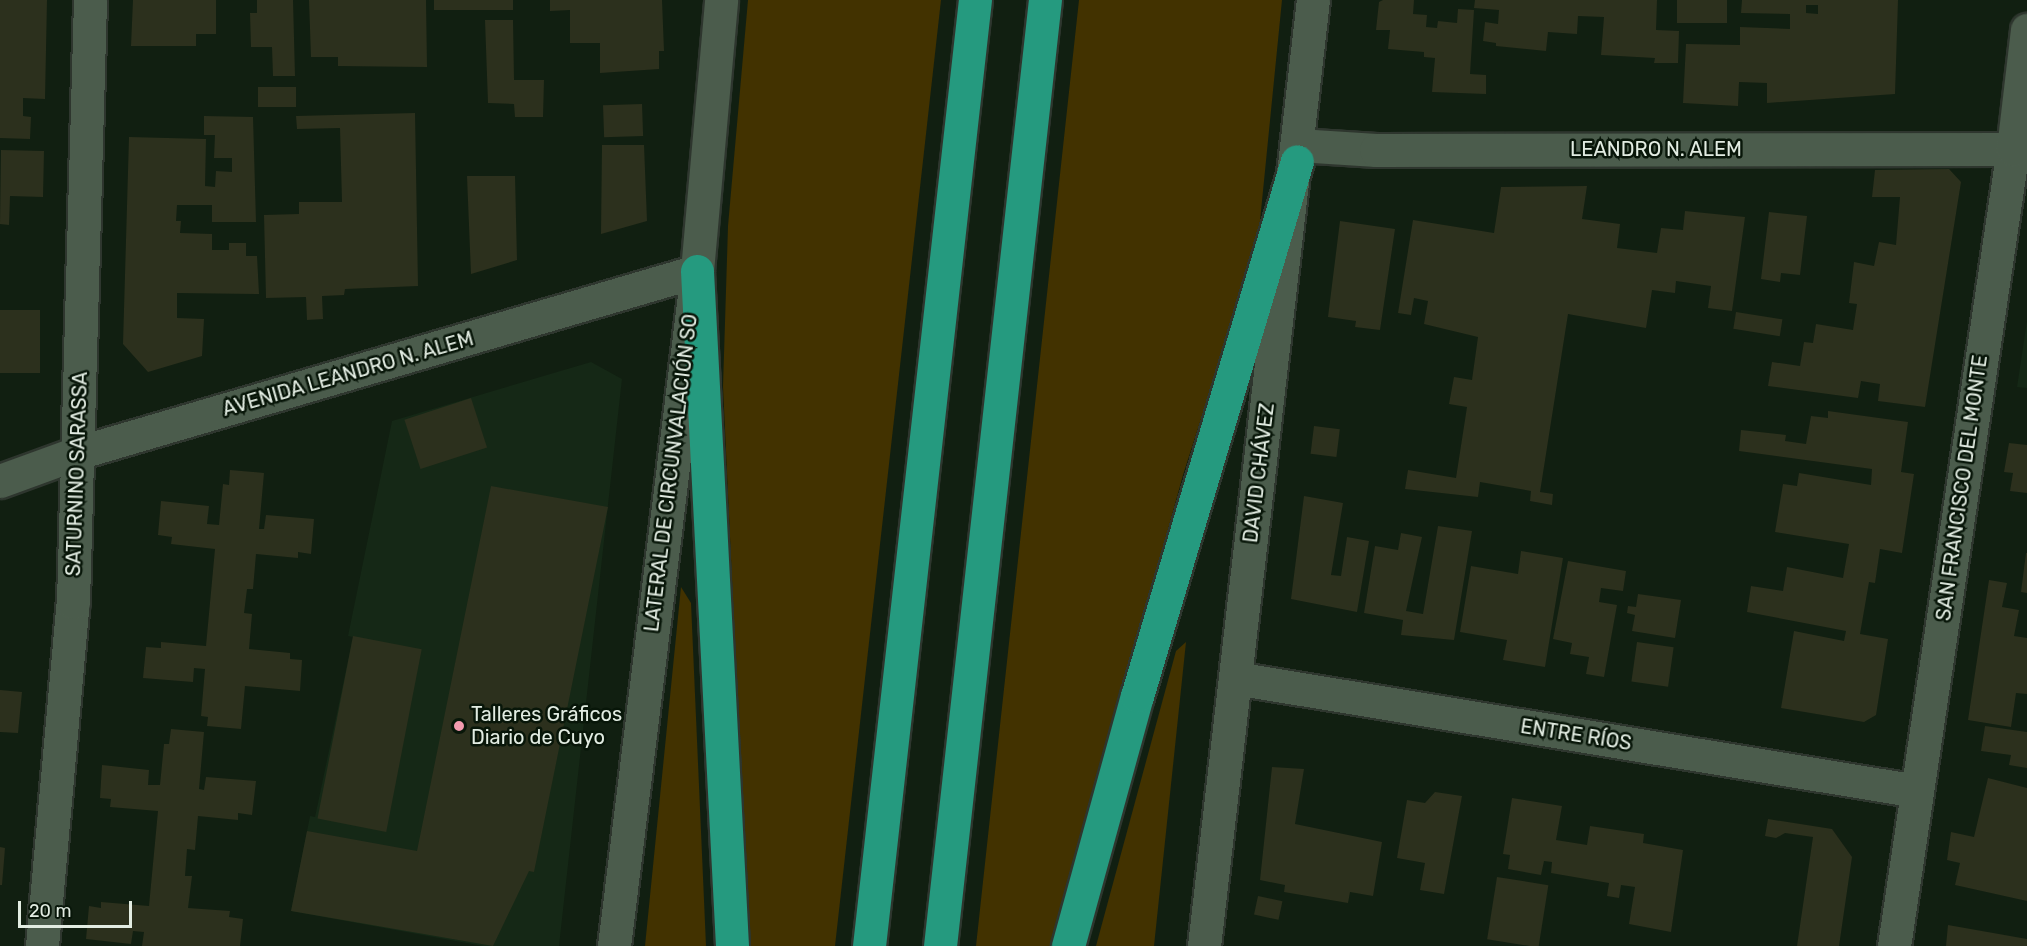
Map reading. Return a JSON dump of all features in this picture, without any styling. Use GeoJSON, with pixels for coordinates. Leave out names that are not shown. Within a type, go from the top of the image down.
{"type":"FeatureCollection","features":[{"type":"Feature","properties":{"kind":"highway"},"geometry":{"type":"LineString","coordinates":[[869,946],[975,0]]}},
{"type":"Feature","properties":{"kind":"highway"},"geometry":{"type":"LineString","coordinates":[[940,946],[1045,0]]}},
{"type":"Feature","properties":{"kind":"highway"},"geometry":{"type":"LineString","coordinates":[[1068,946],[1144,674],[1298,153]]}},
{"type":"Feature","properties":{"kind":"highway"},"geometry":{"type":"LineString","coordinates":[[697,271],[732,946]]}},
{"type":"Feature","properties":{"kind":"street","name":"SATURNINO SARASSA"},"geometry":{"type":"LineString","coordinates":[[42,946],[73,602],[90,0]]}},
{"type":"Feature","properties":{"kind":"street","name":"LATERAL DE CIRCUNVALACIÓN SO"},"geometry":{"type":"LineString","coordinates":[[614,946],[697,271],[721,0]]}},
{"type":"Feature","properties":{"kind":"street","name":"DAVID CHÁVEZ"},"geometry":{"type":"LineString","coordinates":[[1204,946],[1298,153],[1313,0]]}},
{"type":"Feature","properties":{"kind":"street","name":"SAN FRANCISCO DEL MONTE"},"geometry":{"type":"LineString","coordinates":[[1894,946],[2013,149],[2027,30]]}},
{"type":"Feature","properties":{"kind":"street","name":"LEANDRO N. ALEM"},"geometry":{"type":"LineString","coordinates":[[1298,153],[1376,150],[2013,149]]}},
{"type":"Feature","properties":{"kind":"street","name":"AVENIDA LEANDRO N. ALEM"},"geometry":{"type":"LineString","coordinates":[[0,482],[77,453],[697,271]]}},
{"type":"Feature","properties":{"kind":"street","name":"ENTRE RÍOS"},"geometry":{"type":"LineString","coordinates":[[1235,678],[1917,791]]}},
{"type":"Feature","properties":{"kind":"shaded area"},"geometry":{"type":"Polygon","coordinates":[[[748,0],[941,0],[835,946],[749,946],[723,386],[728,226],[748,0]]]}},
{"type":"Feature","properties":{"kind":"shaded area"},"geometry":{"type":"Polygon","coordinates":[[[1079,0],[1282,0],[1258,241],[1183,475],[1053,946],[976,946],[1079,0]]]}},
{"type":"Feature","properties":{"kind":"shaded area"},"geometry":{"type":"Polygon","coordinates":[[[2027,321],[2027,388],[2017,387],[2027,321]]]}},
{"type":"Feature","properties":{"kind":"shaded area","name":"Talleres Gráficos Diario de Cuyo"},"geometry":{"type":"Polygon","coordinates":[[[591,362],[622,379],[559,946],[483,946],[291,911],[310,816],[315,817],[353,637],[348,636],[392,421],[591,362]]]}},
{"type":"Feature","properties":{"kind":"shaded area"},"geometry":{"type":"Polygon","coordinates":[[[681,587],[691,603],[706,946],[645,946],[681,587]]]}},
{"type":"Feature","properties":{"kind":"shaded area"},"geometry":{"type":"Polygon","coordinates":[[[1186,642],[1154,946],[1096,946],[1176,651],[1186,642]]]}},
{"type":"Feature","properties":{"kind":"building"},"geometry":{"type":"Polygon","coordinates":[[[0,0],[47,0],[45,99],[23,98],[23,116],[31,117],[30,139],[0,138],[0,0]]]}},
{"type":"Feature","properties":{"kind":"building"},"geometry":{"type":"Polygon","coordinates":[[[133,0],[216,0],[216,34],[196,34],[196,46],[131,46],[133,0]]]}},
{"type":"Feature","properties":{"kind":"building"},"geometry":{"type":"Polygon","coordinates":[[[257,0],[293,0],[295,76],[273,76],[272,47],[251,47],[250,13],[257,13],[257,0]]]}},
{"type":"Feature","properties":{"kind":"building"},"geometry":{"type":"Polygon","coordinates":[[[309,0],[426,0],[427,67],[338,66],[338,57],[311,57],[309,0]]]}},
{"type":"Feature","properties":{"kind":"building"},"geometry":{"type":"Polygon","coordinates":[[[434,0],[513,0],[513,10],[434,10],[434,0]]]}},
{"type":"Feature","properties":{"kind":"building"},"geometry":{"type":"Polygon","coordinates":[[[550,0],[662,0],[664,51],[659,51],[659,69],[600,73],[600,43],[570,43],[570,10],[550,11],[550,0]]]}},
{"type":"Feature","properties":{"kind":"building"},"geometry":{"type":"Polygon","coordinates":[[[1414,0],[1413,14],[1427,15],[1426,27],[1437,28],[1438,21],[1457,23],[1458,9],[1474,10],[1470,74],[1486,75],[1486,94],[1432,92],[1435,58],[1424,57],[1424,52],[1388,49],[1390,30],[1376,30],[1379,2],[1414,0]]]}},
{"type":"Feature","properties":{"kind":"building"},"geometry":{"type":"Polygon","coordinates":[[[1475,0],[1657,0],[1656,30],[1679,31],[1678,63],[1654,63],[1655,58],[1601,55],[1604,17],[1578,16],[1577,34],[1548,32],[1546,51],[1496,46],[1496,43],[1483,41],[1485,22],[1498,24],[1499,10],[1474,8],[1475,0]]]}},
{"type":"Feature","properties":{"kind":"building"},"geometry":{"type":"Polygon","coordinates":[[[1677,0],[1727,0],[1727,23],[1677,23],[1677,0]]]}},
{"type":"Feature","properties":{"kind":"building"},"geometry":{"type":"Polygon","coordinates":[[[1742,0],[1898,0],[1895,94],[1767,103],[1767,83],[1739,82],[1738,106],[1683,103],[1686,44],[1740,45],[1740,27],[1790,29],[1790,14],[1741,13],[1742,0]],[[1806,5],[1806,13],[1818,14],[1818,5],[1806,5]]]}},
{"type":"Feature","properties":{"kind":"building"},"geometry":{"type":"Polygon","coordinates":[[[485,20],[513,20],[514,80],[544,80],[543,117],[515,117],[514,104],[488,103],[485,20]]]}},
{"type":"Feature","properties":{"kind":"building"},"geometry":{"type":"Polygon","coordinates":[[[258,87],[296,87],[296,107],[258,107],[258,87]]]}},
{"type":"Feature","properties":{"kind":"building"},"geometry":{"type":"Polygon","coordinates":[[[642,104],[643,136],[604,137],[603,105],[642,104]]]}},
{"type":"Feature","properties":{"kind":"building"},"geometry":{"type":"Polygon","coordinates":[[[415,113],[418,286],[345,289],[344,295],[322,296],[323,319],[307,320],[306,297],[266,298],[264,215],[299,214],[299,202],[342,202],[340,128],[297,129],[296,116],[415,113]]]}},
{"type":"Feature","properties":{"kind":"building"},"geometry":{"type":"Polygon","coordinates":[[[204,116],[253,117],[256,222],[212,222],[212,205],[177,205],[176,221],[181,221],[180,233],[212,234],[212,250],[229,250],[229,243],[246,243],[246,256],[257,256],[259,294],[177,293],[177,318],[204,319],[202,356],[148,372],[123,344],[129,137],[206,139],[205,186],[215,187],[216,171],[232,172],[232,158],[214,158],[215,135],[204,135],[204,116]]]}},
{"type":"Feature","properties":{"kind":"building"},"geometry":{"type":"Polygon","coordinates":[[[602,145],[644,145],[647,221],[601,234],[602,145]]]}},
{"type":"Feature","properties":{"kind":"building"},"geometry":{"type":"Polygon","coordinates":[[[1,150],[44,151],[43,197],[10,196],[9,225],[0,224],[1,150]]]}},
{"type":"Feature","properties":{"kind":"building"},"geometry":{"type":"Polygon","coordinates":[[[1949,169],[1961,182],[1925,407],[1878,401],[1880,384],[1861,381],[1858,398],[1768,386],[1772,362],[1800,366],[1804,342],[1813,343],[1816,324],[1853,330],[1857,304],[1849,303],[1854,262],[1874,266],[1879,242],[1896,245],[1900,197],[1872,197],[1875,170],[1949,169]]]}},
{"type":"Feature","properties":{"kind":"building"},"geometry":{"type":"Polygon","coordinates":[[[467,176],[515,176],[517,260],[471,274],[467,176]]]}},
{"type":"Feature","properties":{"kind":"building"},"geometry":{"type":"Polygon","coordinates":[[[1587,186],[1582,219],[1620,224],[1617,248],[1657,253],[1661,228],[1683,230],[1685,211],[1745,217],[1732,311],[1708,308],[1711,286],[1676,281],[1675,293],[1652,290],[1646,328],[1568,314],[1540,492],[1553,494],[1552,505],[1530,501],[1531,491],[1480,482],[1478,497],[1405,489],[1408,470],[1456,478],[1467,407],[1449,404],[1454,377],[1472,380],[1478,337],[1424,324],[1428,301],[1414,298],[1411,315],[1398,313],[1413,220],[1494,233],[1501,187],[1587,186]]]}},
{"type":"Feature","properties":{"kind":"building"},"geometry":{"type":"Polygon","coordinates":[[[1769,212],[1807,216],[1800,275],[1781,273],[1780,282],[1761,279],[1769,212]]]}},
{"type":"Feature","properties":{"kind":"building"},"geometry":{"type":"Polygon","coordinates":[[[1340,221],[1395,229],[1380,330],[1355,327],[1356,321],[1328,317],[1340,221]]]}},
{"type":"Feature","properties":{"kind":"building"},"geometry":{"type":"Polygon","coordinates":[[[0,310],[40,310],[40,373],[0,373],[0,310]]]}},
{"type":"Feature","properties":{"kind":"building"},"geometry":{"type":"Polygon","coordinates":[[[1736,312],[1782,319],[1780,336],[1733,329],[1736,312]]]}},
{"type":"Feature","properties":{"kind":"building"},"geometry":{"type":"Polygon","coordinates":[[[471,398],[487,447],[420,469],[404,420],[471,398]]]}},
{"type":"Feature","properties":{"kind":"building"},"geometry":{"type":"Polygon","coordinates":[[[1828,411],[1908,422],[1901,472],[1914,474],[1902,553],[1880,549],[1875,583],[1869,582],[1860,634],[1888,639],[1876,715],[1864,722],[1781,708],[1794,631],[1844,641],[1846,631],[1747,612],[1751,586],[1783,591],[1787,567],[1843,578],[1849,544],[1775,532],[1783,484],[1797,486],[1799,473],[1871,485],[1872,469],[1739,451],[1741,430],[1786,435],[1785,441],[1806,444],[1811,416],[1828,418],[1828,411]]]}},
{"type":"Feature","properties":{"kind":"building"},"geometry":{"type":"Polygon","coordinates":[[[1314,426],[1340,429],[1336,457],[1311,454],[1314,426]]]}},
{"type":"Feature","properties":{"kind":"building"},"geometry":{"type":"Polygon","coordinates":[[[2009,443],[2027,445],[2027,493],[2010,491],[2013,473],[2004,472],[2009,443]]]}},
{"type":"Feature","properties":{"kind":"building"},"geometry":{"type":"Polygon","coordinates":[[[230,470],[264,473],[259,529],[264,529],[266,515],[314,519],[311,554],[298,552],[298,558],[256,554],[253,589],[247,589],[244,613],[252,614],[249,649],[290,653],[290,659],[302,660],[300,691],[245,686],[241,729],[207,726],[208,717],[201,716],[205,669],[194,668],[193,682],[143,678],[146,647],[161,648],[161,642],[206,646],[215,549],[171,544],[172,537],[158,535],[161,501],[209,506],[207,524],[219,525],[223,484],[229,485],[230,470]]]}},
{"type":"Feature","properties":{"kind":"building"},"geometry":{"type":"Polygon","coordinates":[[[491,486],[608,507],[534,872],[529,871],[493,946],[291,911],[307,831],[417,851],[491,486]]]}},
{"type":"Feature","properties":{"kind":"building"},"geometry":{"type":"Polygon","coordinates":[[[1304,496],[1343,503],[1331,575],[1341,576],[1347,537],[1369,541],[1357,612],[1291,599],[1304,496]]]}},
{"type":"Feature","properties":{"kind":"building"},"geometry":{"type":"Polygon","coordinates":[[[1438,526],[1472,531],[1454,640],[1401,635],[1403,620],[1364,613],[1375,546],[1398,550],[1401,533],[1422,537],[1406,611],[1423,614],[1438,526]]]}},
{"type":"Feature","properties":{"kind":"building"},"geometry":{"type":"Polygon","coordinates":[[[1521,551],[1563,558],[1545,667],[1503,660],[1507,640],[1460,632],[1471,566],[1518,574],[1521,551]]]}},
{"type":"Feature","properties":{"kind":"building"},"geometry":{"type":"Polygon","coordinates":[[[2027,553],[2027,593],[2021,592],[2027,553]]]}},
{"type":"Feature","properties":{"kind":"building"},"geometry":{"type":"Polygon","coordinates":[[[1568,561],[1626,571],[1623,591],[1601,588],[1599,602],[1617,605],[1604,677],[1586,674],[1589,657],[1570,654],[1572,643],[1553,639],[1568,561]]]}},
{"type":"Feature","properties":{"kind":"building"},"geometry":{"type":"Polygon","coordinates":[[[1989,580],[2007,583],[2002,607],[2019,610],[2014,636],[2027,638],[2027,694],[2016,693],[2011,727],[1968,720],[1989,580]]]}},
{"type":"Feature","properties":{"kind":"building"},"geometry":{"type":"Polygon","coordinates":[[[1638,594],[1681,600],[1675,638],[1632,631],[1635,615],[1627,613],[1628,606],[1636,607],[1638,594]]]}},
{"type":"Feature","properties":{"kind":"building"},"geometry":{"type":"Polygon","coordinates":[[[353,636],[422,649],[386,832],[318,819],[353,636]]]}},
{"type":"Feature","properties":{"kind":"building"},"geometry":{"type":"Polygon","coordinates":[[[1637,642],[1674,647],[1668,687],[1631,682],[1637,642]]]}},
{"type":"Feature","properties":{"kind":"building"},"geometry":{"type":"Polygon","coordinates":[[[0,690],[22,692],[18,733],[0,732],[0,690]]]}},
{"type":"Feature","properties":{"kind":"building"},"geometry":{"type":"Polygon","coordinates":[[[1985,726],[2027,732],[2027,768],[2009,765],[2011,755],[1981,751],[1985,726]]]}},
{"type":"Feature","properties":{"kind":"building"},"geometry":{"type":"Polygon","coordinates":[[[171,729],[204,732],[199,789],[204,790],[206,777],[256,781],[252,815],[238,813],[238,820],[198,816],[195,850],[187,849],[185,876],[192,876],[188,908],[230,911],[229,917],[243,919],[240,946],[142,946],[144,932],[133,931],[131,944],[86,939],[89,906],[101,908],[101,902],[149,906],[158,811],[110,807],[111,799],[100,798],[102,765],[149,770],[148,785],[160,785],[164,744],[169,744],[171,729]]]}},
{"type":"Feature","properties":{"kind":"building"},"geometry":{"type":"Polygon","coordinates":[[[1272,767],[1304,769],[1295,824],[1382,842],[1373,896],[1350,892],[1348,903],[1284,892],[1285,885],[1260,880],[1272,767]]]}},
{"type":"Feature","properties":{"kind":"building"},"geometry":{"type":"Polygon","coordinates":[[[1988,778],[2027,788],[2027,901],[1955,885],[1960,863],[1947,860],[1951,832],[1974,837],[1988,778]]]}},
{"type":"Feature","properties":{"kind":"building"},"geometry":{"type":"Polygon","coordinates":[[[1435,792],[1462,796],[1444,894],[1420,890],[1425,863],[1397,858],[1407,800],[1425,803],[1435,792]]]}},
{"type":"Feature","properties":{"kind":"building"},"geometry":{"type":"Polygon","coordinates":[[[1512,798],[1562,806],[1556,840],[1587,845],[1590,826],[1644,834],[1643,843],[1683,850],[1671,932],[1629,924],[1635,887],[1621,885],[1619,898],[1607,896],[1609,883],[1551,873],[1552,862],[1544,861],[1541,875],[1508,869],[1510,855],[1503,854],[1512,798]]]}},
{"type":"Feature","properties":{"kind":"building"},"geometry":{"type":"Polygon","coordinates":[[[1768,819],[1832,829],[1852,857],[1839,946],[1797,946],[1813,837],[1785,833],[1776,838],[1765,836],[1768,819]]]}},
{"type":"Feature","properties":{"kind":"building"},"geometry":{"type":"Polygon","coordinates":[[[0,847],[5,848],[2,885],[0,885],[0,847]]]}},
{"type":"Feature","properties":{"kind":"building"},"geometry":{"type":"Polygon","coordinates":[[[1497,877],[1548,885],[1539,946],[1487,939],[1497,877]]]}},
{"type":"Feature","properties":{"kind":"building"},"geometry":{"type":"Polygon","coordinates":[[[1258,896],[1282,901],[1279,920],[1254,915],[1258,896]]]}},
{"type":"Feature","properties":{"kind":"building"},"geometry":{"type":"Polygon","coordinates":[[[1948,925],[2027,939],[2027,946],[1946,946],[1948,925]]]}},
{"type":"Feature","properties":{"kind":"place","name":"Talleres Gráficos Diario de Cuyo"},"geometry":{"type":"Point","coordinates":[459,726]}}]}
